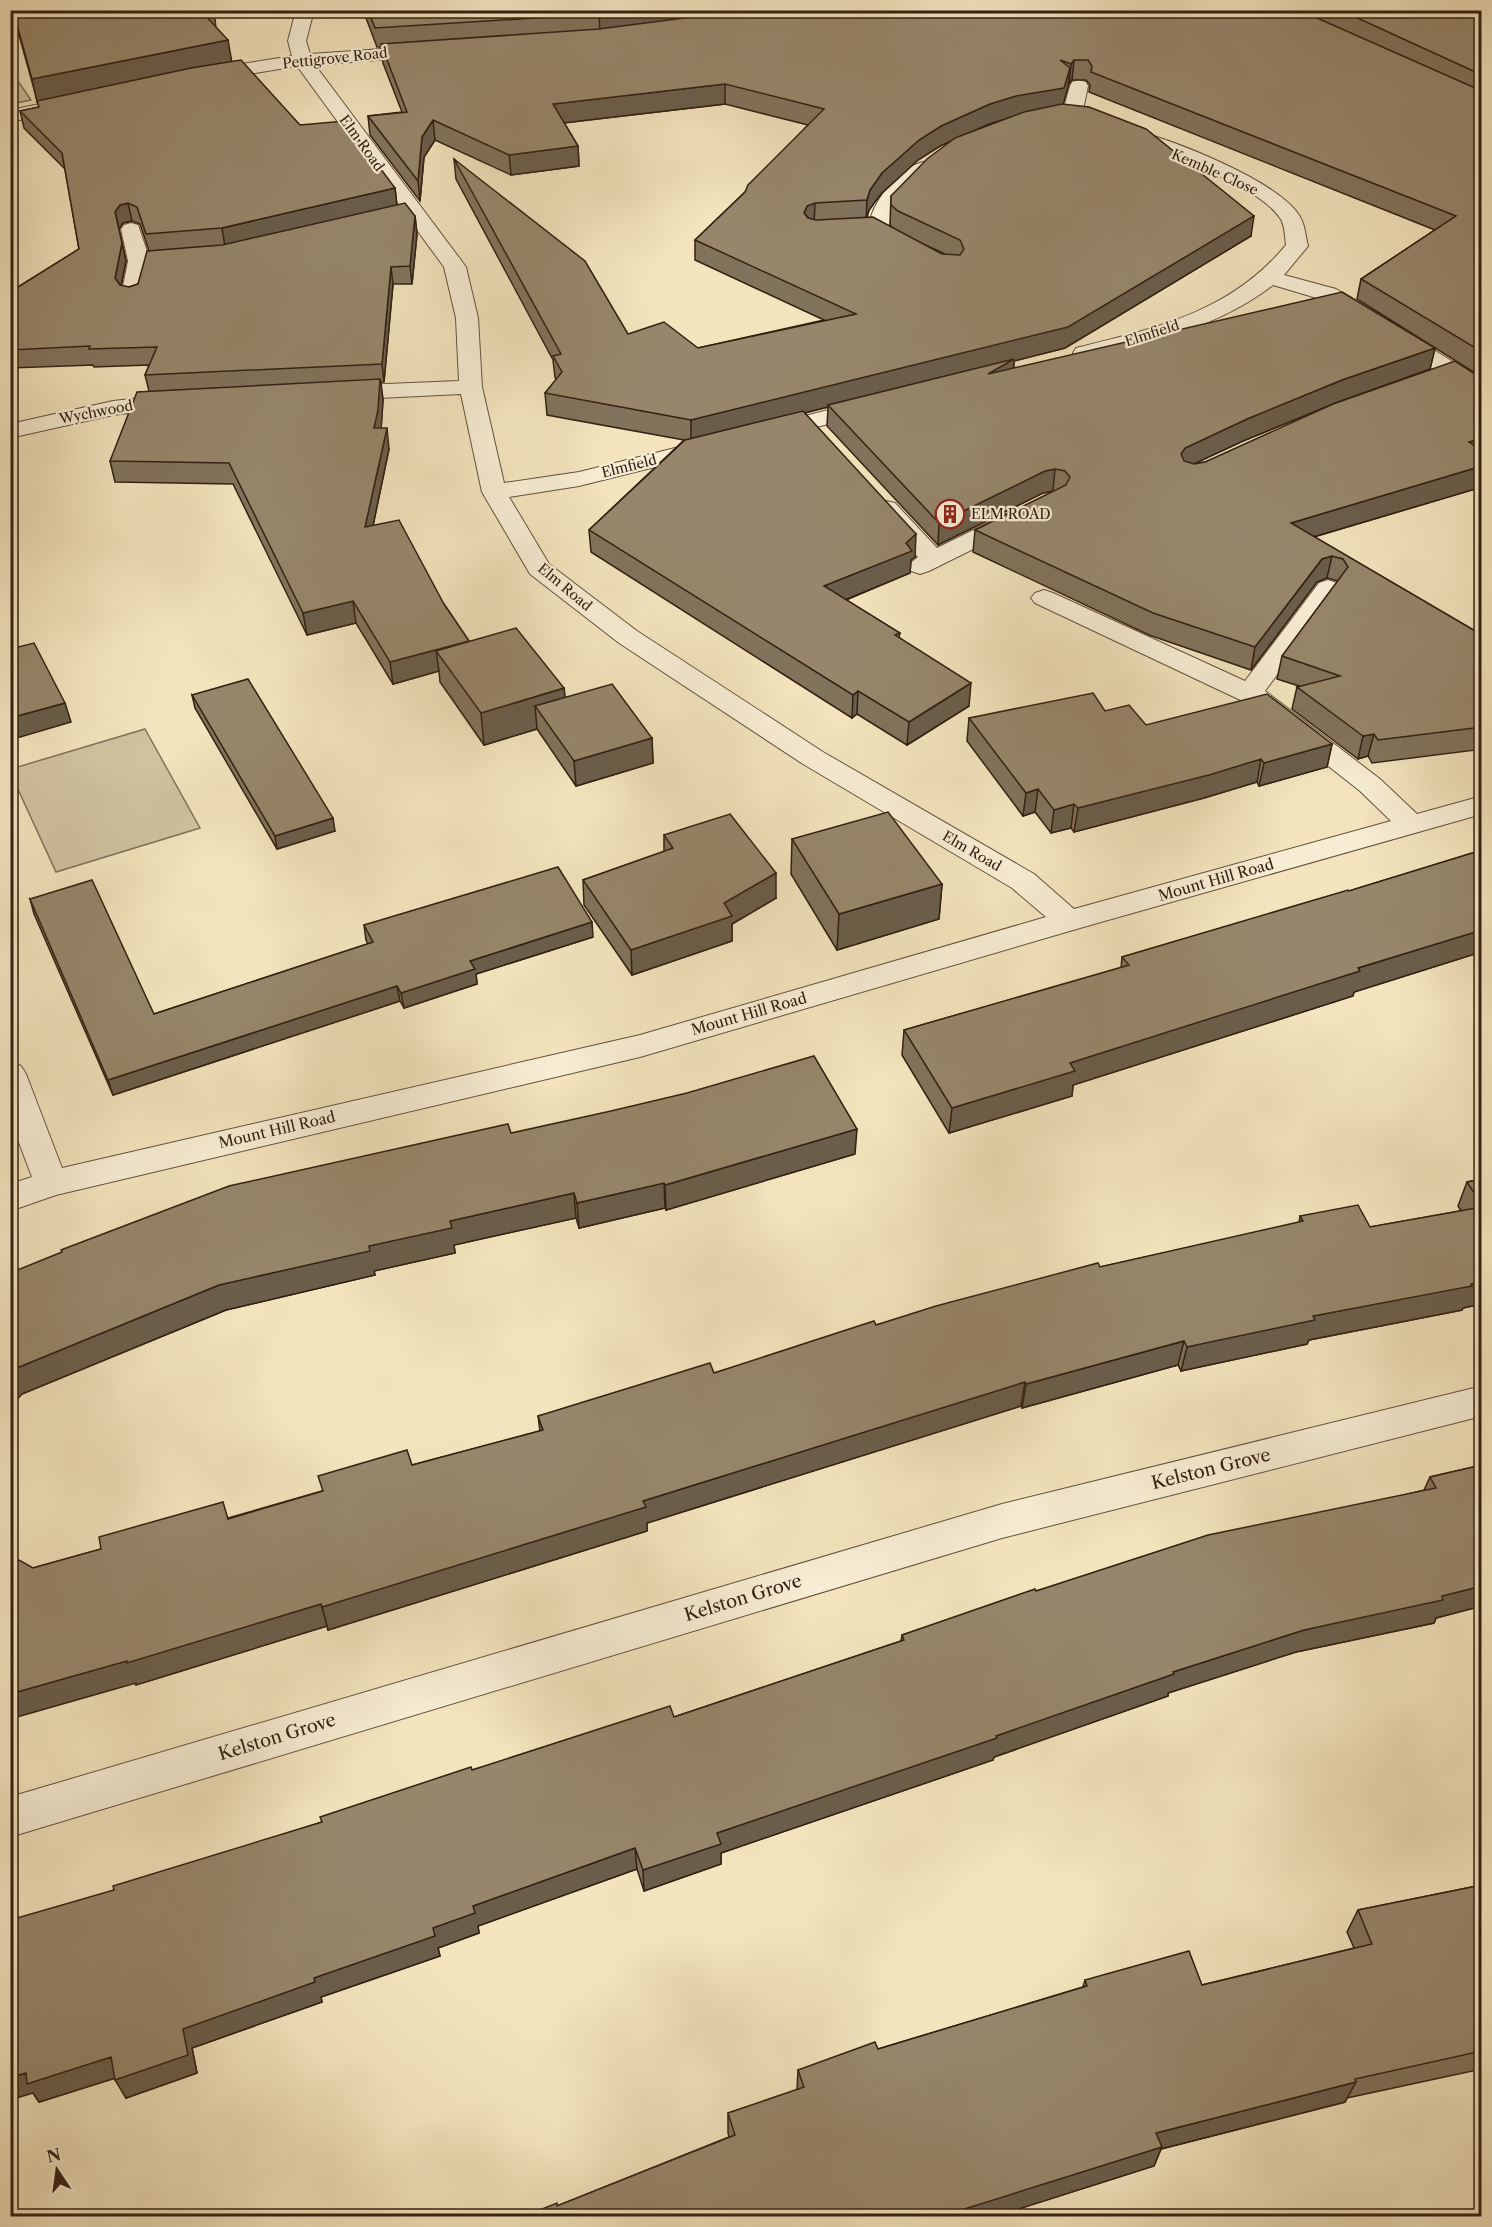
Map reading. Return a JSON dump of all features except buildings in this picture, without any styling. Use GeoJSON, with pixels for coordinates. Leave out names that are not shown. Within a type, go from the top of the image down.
{"type":"FeatureCollection","features":[{"type":"Feature","properties":{"kind":"street"},"geometry":{"type":"LineString","coordinates":[[302,60],[297,41],[305,10]]}},
{"type":"Feature","properties":{"kind":"street"},"geometry":{"type":"LineString","coordinates":[[1295,17],[1348,46]]}},
{"type":"Feature","properties":{"kind":"street","name":"Pettigrove Road"},"geometry":{"type":"LineString","coordinates":[[191,79],[302,60],[447,50]]}},
{"type":"Feature","properties":{"kind":"street","name":"Elm Road"},"geometry":{"type":"LineString","coordinates":[[302,60],[401,214],[454,267],[467,318],[471,387],[494,492],[539,569],[628,637],[813,758],[1023,881],[1069,921]]}},
{"type":"Feature","properties":{"kind":"street"},"geometry":{"type":"LineString","coordinates":[[1072,117],[1078,86]]}},
{"type":"Feature","properties":{"kind":"street"},"geometry":{"type":"LineString","coordinates":[[10,116],[78,102]]}},
{"type":"Feature","properties":{"kind":"street","name":"Kemble Close"},"geometry":{"type":"LineString","coordinates":[[1123,132],[1238,180],[1267,196],[1291,217],[1297,246]]}},
{"type":"Feature","properties":{"kind":"street"},"geometry":{"type":"LineString","coordinates":[[930,257],[867,229],[912,176],[935,159]]}},
{"type":"Feature","properties":{"kind":"street"},"geometry":{"type":"LineString","coordinates":[[131,229],[139,261],[132,297]]}},
{"type":"Feature","properties":{"kind":"street","name":"Elmfield"},"geometry":{"type":"LineString","coordinates":[[1062,358],[1154,335],[1231,303],[1269,277],[1297,246]]}},
{"type":"Feature","properties":{"kind":"street"},"geometry":{"type":"LineString","coordinates":[[139,261],[214,255]]}},
{"type":"Feature","properties":{"kind":"street"},"geometry":{"type":"LineString","coordinates":[[1269,277],[1329,294],[1482,390]]}},
{"type":"Feature","properties":{"kind":"street"},"geometry":{"type":"LineString","coordinates":[[1421,381],[1453,372]]}},
{"type":"Feature","properties":{"kind":"street"},"geometry":{"type":"LineString","coordinates":[[319,394],[471,387]]}},
{"type":"Feature","properties":{"kind":"street","name":"Wychwood"},"geometry":{"type":"LineString","coordinates":[[10,431],[144,403],[202,400]]}},
{"type":"Feature","properties":{"kind":"street"},"geometry":{"type":"LineString","coordinates":[[751,436],[816,431],[889,402]]}},
{"type":"Feature","properties":{"kind":"street","name":"Elmfield"},"geometry":{"type":"LineString","coordinates":[[494,492],[579,478],[728,442]]}},
{"type":"Feature","properties":{"kind":"street"},"geometry":{"type":"LineString","coordinates":[[871,491],[927,562],[1033,510]]}},
{"type":"Feature","properties":{"kind":"street"},"geometry":{"type":"LineString","coordinates":[[1249,694],[1328,588]]}},
{"type":"Feature","properties":{"kind":"street"},"geometry":{"type":"LineString","coordinates":[[1044,598],[1261,699],[1370,785],[1412,825]]}},
{"type":"Feature","properties":{"kind":"street","name":"Mount Hill Road"},"geometry":{"type":"LineString","coordinates":[[10,1198],[51,1183],[640,1046],[1069,921],[1482,805]]}},
{"type":"Feature","properties":{"kind":"street"},"geometry":{"type":"LineString","coordinates":[[10,1074],[51,1183]]}},
{"type":"Feature","properties":{"kind":"street","name":"Kelston Grove"},"geometry":{"type":"LineString","coordinates":[[10,1817],[1002,1521],[1482,1401]]}},
{"type":"Feature","properties":{"kind":"shaded area"},"geometry":{"type":"Polygon","coordinates":[[[11,71],[31,100],[11,104],[11,71]]]}},
{"type":"Feature","properties":{"kind":"shaded area"},"geometry":{"type":"Polygon","coordinates":[[[145,729],[200,828],[56,872],[11,774],[11,769],[145,729]]]}},
{"type":"Feature","properties":{"kind":"place","name":"ELM ROAD"},"geometry":{"type":"Point","coordinates":[950,514]}}]}
